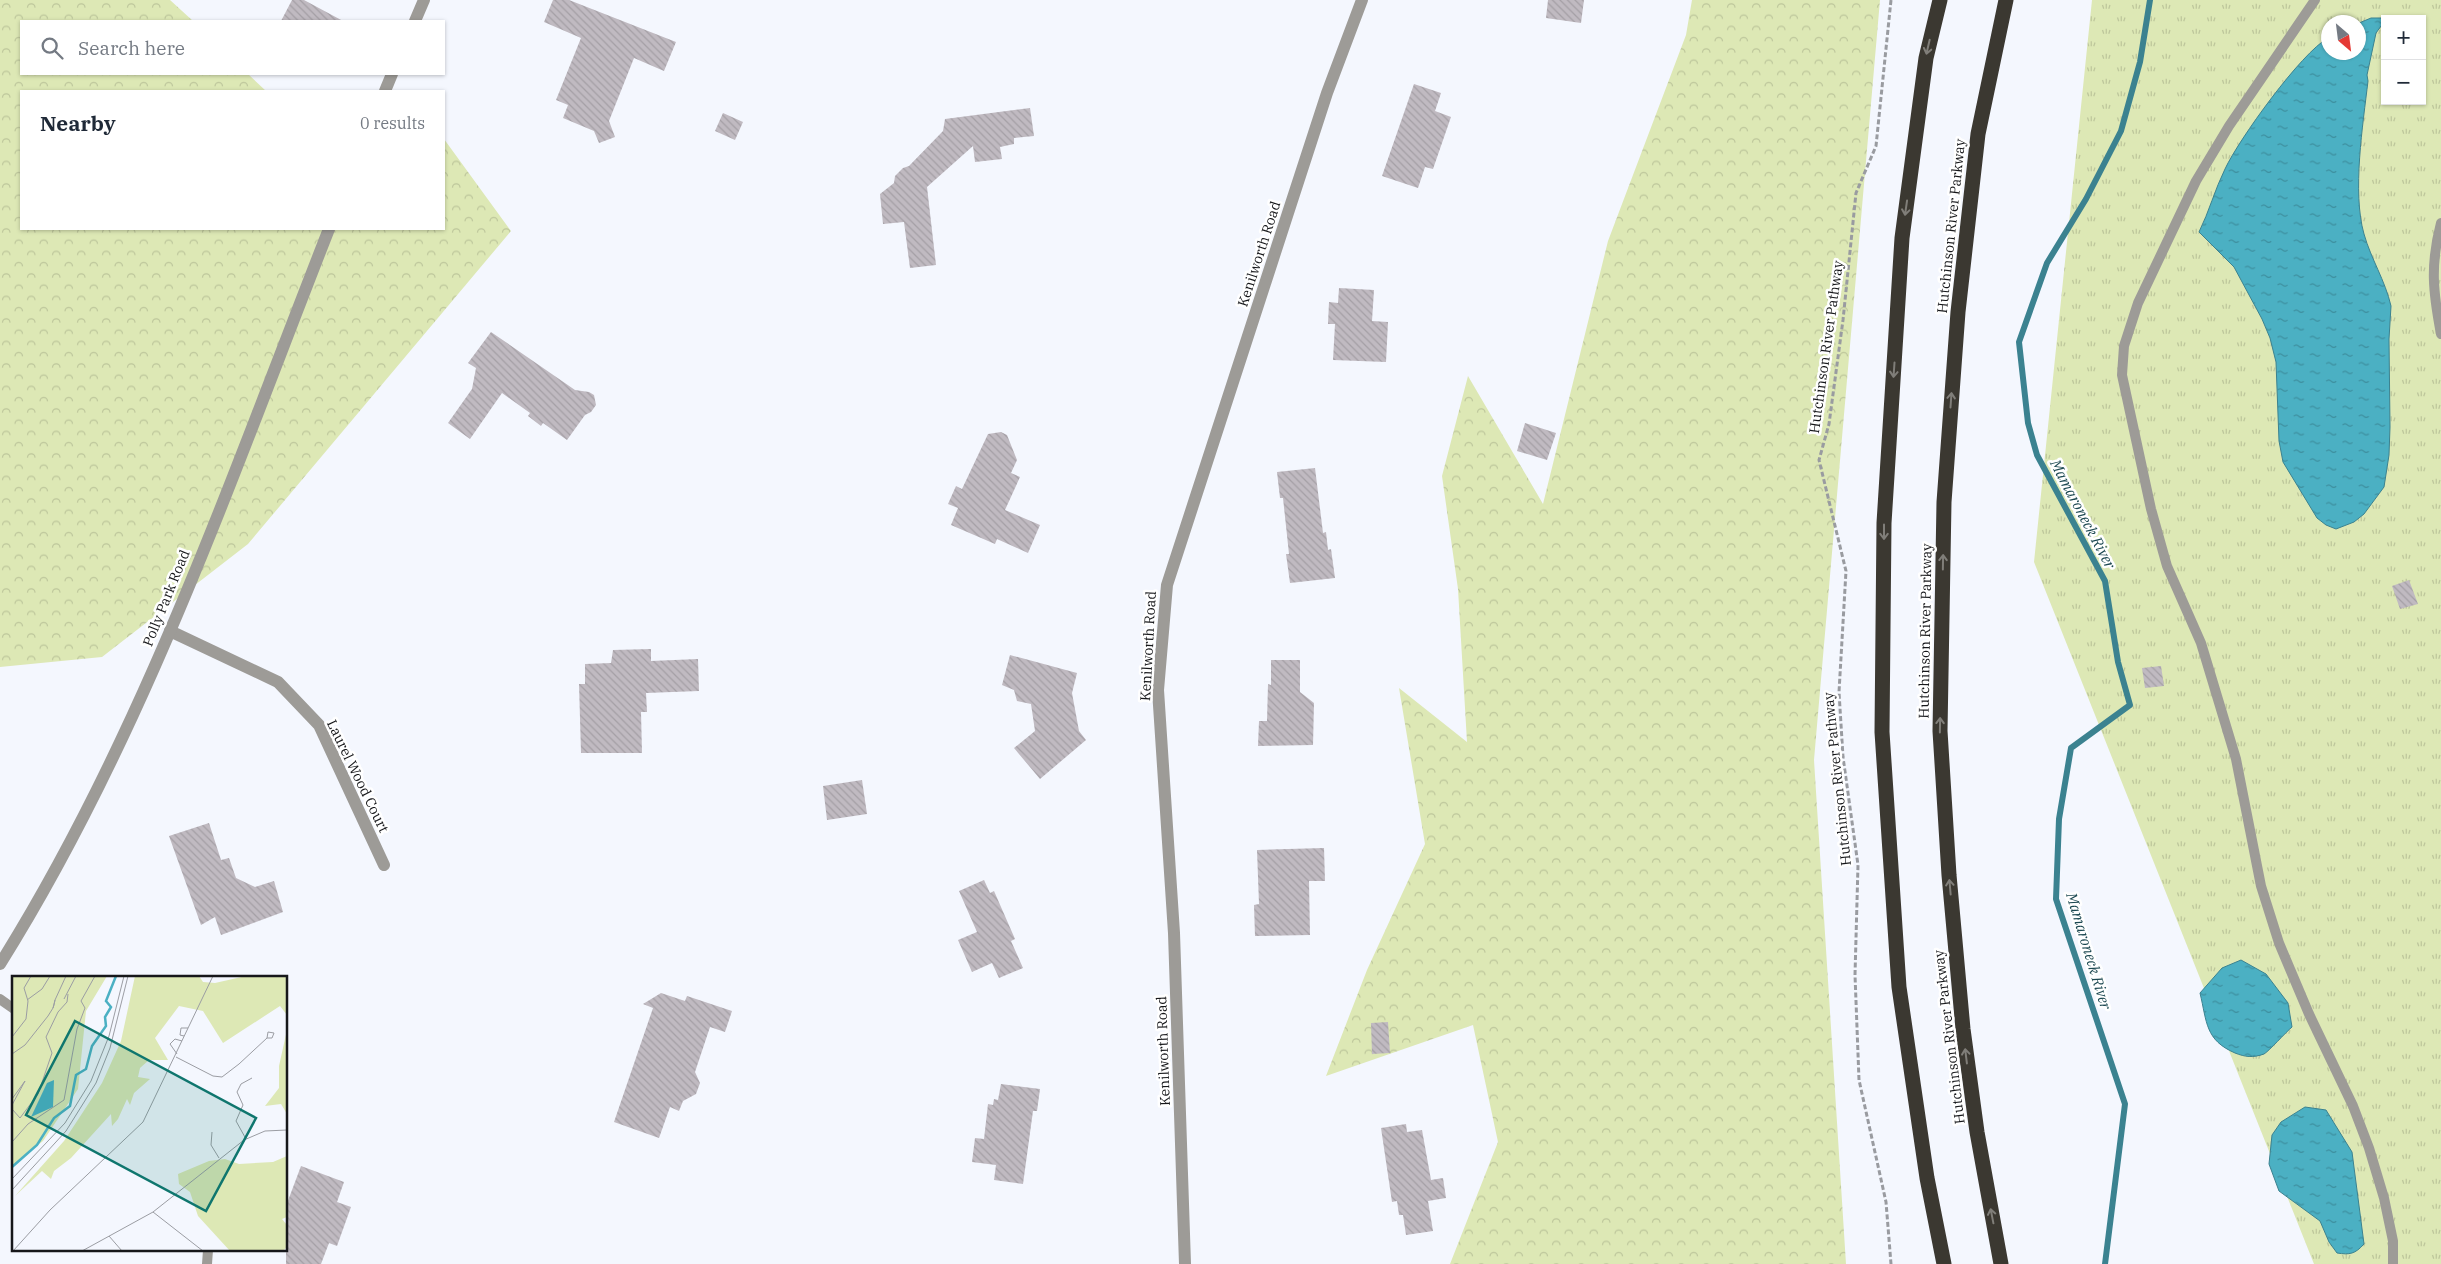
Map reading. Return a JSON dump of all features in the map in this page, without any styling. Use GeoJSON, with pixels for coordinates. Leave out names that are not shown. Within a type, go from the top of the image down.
{"type":"FeatureCollection","features":[{"type":"Feature","properties":{"kind":"highway"},"geometry":{"type":"LineString","coordinates":[[1940,0],[1926,58],[1902,238],[1884,523],[1882,732],[1899,987],[1927,1178],[1944,1264]]}},
{"type":"Feature","properties":{"kind":"highway","name":"Hutchinson River Parkway"},"geometry":{"type":"LineString","coordinates":[[2001,1264],[1977,1132],[1963,1029],[1949,875],[1940,731],[1944,502],[1958,312],[1978,134],[2006,0]]}},
{"type":"Feature","properties":{"kind":"street"},"geometry":{"type":"LineString","coordinates":[[414,20],[424,0]]}},
{"type":"Feature","properties":{"kind":"street","name":"Kenilworth Road"},"geometry":{"type":"LineString","coordinates":[[1185,1264],[1174,933],[1158,690],[1167,585],[1327,92],[1362,0]]}},
{"type":"Feature","properties":{"kind":"street"},"geometry":{"type":"LineString","coordinates":[[385,90],[392,75]]}},
{"type":"Feature","properties":{"kind":"street","name":"Polly Park Road"},"geometry":{"type":"LineString","coordinates":[[0,964],[86,812],[170,631],[329,230]]}},
{"type":"Feature","properties":{"kind":"street","name":"Laurel Wood Court"},"geometry":{"type":"LineString","coordinates":[[170,631],[278,682],[319,726],[384,865]]}},
{"type":"Feature","properties":{"kind":"lane"},"geometry":{"type":"LineString","coordinates":[[2315,0],[2228,126],[2196,181],[2138,303],[2124,346],[2122,375],[2151,509],[2165,556],[2200,643],[2236,759],[2261,886],[2279,943],[2309,1014],[2353,1106],[2369,1148],[2384,1198],[2393,1241],[2393,1264]]}},
{"type":"Feature","properties":{"kind":"lane"},"geometry":{"type":"LineString","coordinates":[[2441,222],[2434,250],[2433,292],[2441,334]]}},
{"type":"Feature","properties":{"kind":"lane"},"geometry":{"type":"LineString","coordinates":[[0,999],[12,1008]]}},
{"type":"Feature","properties":{"kind":"path","name":"Hutchinson River Pathway"},"geometry":{"type":"LineString","coordinates":[[1891,0],[1876,146],[1856,193],[1843,320],[1829,424],[1819,460],[1846,571],[1839,692],[1843,757],[1858,865],[1855,975],[1859,1080],[1886,1202],[1891,1264]]}},
{"type":"Feature","properties":{"kind":"green space"},"geometry":{"type":"Polygon","coordinates":[[[0,0],[170,0],[192,20],[20,20],[20,75],[249,75],[265,90],[20,90],[20,230],[445,230],[445,140],[511,231],[248,544],[102,657],[0,667],[0,0]]]}},
{"type":"Feature","properties":{"kind":"green space"},"geometry":{"type":"Polygon","coordinates":[[[1692,0],[1880,0],[1814,760],[1846,1264],[1450,1264],[1498,1142],[1473,1025],[1326,1076],[1367,970],[1425,844],[1399,688],[1467,742],[1458,589],[1442,476],[1468,376],[1543,504],[1608,241],[1686,35],[1692,0]]]}},
{"type":"Feature","properties":{"kind":"green space"},"geometry":{"type":"Polygon","coordinates":[[[2092,0],[2441,0],[2441,1264],[2314,1264],[2034,562],[2092,0]]]}},
{"type":"Feature","properties":{"kind":"water"},"geometry":{"type":"Polygon","coordinates":[[[2381,18],[2381,26],[2376,33],[2367,75],[2368,81],[2361,137],[2359,198],[2364,234],[2391,306],[2389,339],[2389,455],[2384,487],[2364,514],[2354,522],[2336,529],[2326,525],[2317,518],[2283,462],[2279,441],[2276,362],[2270,338],[2262,319],[2234,267],[2199,232],[2232,155],[2287,78],[2321,43],[2321,60],[2366,60],[2366,20],[2381,18]]]}},
{"type":"Feature","properties":{"kind":"water"},"geometry":{"type":"Polygon","coordinates":[[[2241,960],[2266,974],[2288,1003],[2292,1027],[2264,1054],[2256,1056],[2239,1054],[2225,1048],[2218,1042],[2206,1021],[2200,993],[2222,968],[2241,960]]]}},
{"type":"Feature","properties":{"kind":"water"},"geometry":{"type":"Polygon","coordinates":[[[2305,1107],[2326,1110],[2352,1152],[2364,1244],[2352,1253],[2337,1253],[2329,1242],[2320,1221],[2279,1191],[2269,1164],[2272,1135],[2281,1122],[2305,1107]]]}},
{"type":"Feature","properties":{"kind":"building"},"geometry":{"type":"Polygon","coordinates":[[[292,0],[304,0],[341,20],[282,20],[292,0]]]}},
{"type":"Feature","properties":{"kind":"building"},"geometry":{"type":"Polygon","coordinates":[[[553,0],[569,0],[676,42],[664,71],[634,58],[609,121],[615,137],[599,143],[594,131],[563,118],[568,105],[556,100],[581,38],[544,22],[553,0]]]}},
{"type":"Feature","properties":{"kind":"building"},"geometry":{"type":"Polygon","coordinates":[[[1548,0],[1584,0],[1581,23],[1546,18],[1548,0]]]}},
{"type":"Feature","properties":{"kind":"building"},"geometry":{"type":"Polygon","coordinates":[[[1414,84],[1441,93],[1435,111],[1451,117],[1433,169],[1425,167],[1418,188],[1382,176],[1414,84]]]}},
{"type":"Feature","properties":{"kind":"building"},"geometry":{"type":"Polygon","coordinates":[[[1030,108],[1034,136],[1014,138],[1014,144],[1000,147],[1002,159],[975,162],[973,146],[927,187],[936,265],[910,268],[904,222],[883,224],[880,194],[894,183],[895,176],[903,168],[909,166],[943,131],[945,119],[1030,108]]]}},
{"type":"Feature","properties":{"kind":"building"},"geometry":{"type":"Polygon","coordinates":[[[723,113],[743,122],[735,140],[715,131],[723,113]]]}},
{"type":"Feature","properties":{"kind":"building"},"geometry":{"type":"Polygon","coordinates":[[[1339,288],[1374,290],[1372,321],[1388,322],[1386,362],[1333,360],[1335,324],[1328,324],[1329,302],[1338,303],[1339,288]]]}},
{"type":"Feature","properties":{"kind":"building"},"geometry":{"type":"Polygon","coordinates":[[[491,332],[575,390],[589,392],[594,395],[596,405],[591,412],[585,415],[567,440],[543,423],[541,426],[528,416],[530,413],[502,393],[470,439],[448,423],[472,389],[476,368],[468,363],[491,332]]]}},
{"type":"Feature","properties":{"kind":"building"},"geometry":{"type":"Polygon","coordinates":[[[1525,423],[1556,433],[1547,460],[1517,451],[1525,423]]]}},
{"type":"Feature","properties":{"kind":"building"},"geometry":{"type":"Polygon","coordinates":[[[1001,432],[1007,435],[1017,460],[1011,473],[1020,477],[1005,510],[1040,525],[1028,553],[997,539],[995,544],[951,525],[958,508],[948,504],[956,486],[962,489],[988,434],[1001,432]]]}},
{"type":"Feature","properties":{"kind":"building"},"geometry":{"type":"Polygon","coordinates":[[[1315,468],[1323,533],[1326,532],[1328,550],[1331,549],[1335,578],[1290,583],[1286,554],[1289,554],[1283,498],[1280,498],[1277,472],[1315,468]]]}},
{"type":"Feature","properties":{"kind":"building"},"geometry":{"type":"Polygon","coordinates":[[[2409,580],[2418,604],[2400,609],[2392,586],[2409,580]]]}},
{"type":"Feature","properties":{"kind":"building"},"geometry":{"type":"Polygon","coordinates":[[[651,649],[651,661],[698,659],[699,691],[646,693],[647,712],[641,712],[642,753],[581,753],[579,684],[585,684],[585,664],[611,663],[613,650],[651,649]]]}},
{"type":"Feature","properties":{"kind":"building"},"geometry":{"type":"Polygon","coordinates":[[[1010,655],[1077,673],[1072,693],[1079,731],[1086,740],[1040,779],[1014,748],[1035,731],[1031,704],[1017,701],[1014,690],[1002,685],[1010,655]]]}},
{"type":"Feature","properties":{"kind":"building"},"geometry":{"type":"Polygon","coordinates":[[[1271,660],[1300,660],[1300,692],[1314,703],[1313,745],[1258,746],[1259,721],[1267,721],[1268,684],[1271,685],[1271,660]]]}},
{"type":"Feature","properties":{"kind":"building"},"geometry":{"type":"Polygon","coordinates":[[[2161,666],[2164,686],[2145,688],[2142,668],[2161,666]]]}},
{"type":"Feature","properties":{"kind":"building"},"geometry":{"type":"Polygon","coordinates":[[[862,780],[867,814],[827,820],[823,786],[862,780]]]}},
{"type":"Feature","properties":{"kind":"building"},"geometry":{"type":"Polygon","coordinates":[[[209,823],[221,860],[229,858],[236,878],[255,887],[274,881],[283,912],[221,935],[215,917],[201,925],[169,836],[209,823]]]}},
{"type":"Feature","properties":{"kind":"building"},"geometry":{"type":"Polygon","coordinates":[[[1324,848],[1325,881],[1309,881],[1310,935],[1255,936],[1254,905],[1259,904],[1257,850],[1324,848]]]}},
{"type":"Feature","properties":{"kind":"building"},"geometry":{"type":"Polygon","coordinates":[[[984,880],[990,893],[994,891],[1015,939],[1011,941],[1023,968],[999,978],[992,963],[972,972],[958,940],[977,932],[959,891],[984,880]]]}},
{"type":"Feature","properties":{"kind":"building"},"geometry":{"type":"Polygon","coordinates":[[[661,993],[685,1001],[687,996],[732,1011],[725,1032],[710,1027],[695,1072],[700,1083],[696,1094],[683,1101],[679,1111],[670,1107],[659,1138],[614,1122],[653,1008],[643,1004],[661,993]]]}},
{"type":"Feature","properties":{"kind":"building"},"geometry":{"type":"Polygon","coordinates":[[[1388,1022],[1390,1053],[1372,1054],[1371,1023],[1388,1022]]]}},
{"type":"Feature","properties":{"kind":"building"},"geometry":{"type":"Polygon","coordinates":[[[1001,1084],[1040,1089],[1037,1111],[1033,1111],[1023,1184],[994,1180],[996,1165],[972,1162],[975,1138],[984,1139],[988,1104],[993,1105],[994,1099],[998,1100],[1001,1084]]]}},
{"type":"Feature","properties":{"kind":"building"},"geometry":{"type":"Polygon","coordinates":[[[1406,1124],[1407,1132],[1422,1130],[1431,1180],[1443,1178],[1446,1198],[1428,1201],[1433,1231],[1406,1235],[1403,1215],[1399,1215],[1397,1201],[1392,1202],[1381,1128],[1406,1124]]]}},
{"type":"Feature","properties":{"kind":"building"},"geometry":{"type":"Polygon","coordinates":[[[301,1166],[344,1182],[337,1202],[351,1207],[337,1246],[329,1243],[321,1264],[286,1264],[286,1252],[288,1252],[288,1201],[301,1166]]]}},
{"type":"Feature","properties":{"kind":"waterway","name":"Mamaroneck River"},"geometry":{"type":"LineString","coordinates":[[2105,1264],[2125,1104],[2056,899],[2059,819],[2071,748],[2130,705],[2118,662],[2105,581],[2037,455],[2028,423],[2019,342],[2047,263],[2086,199],[2121,131],[2140,62],[2150,0]]}}]}
